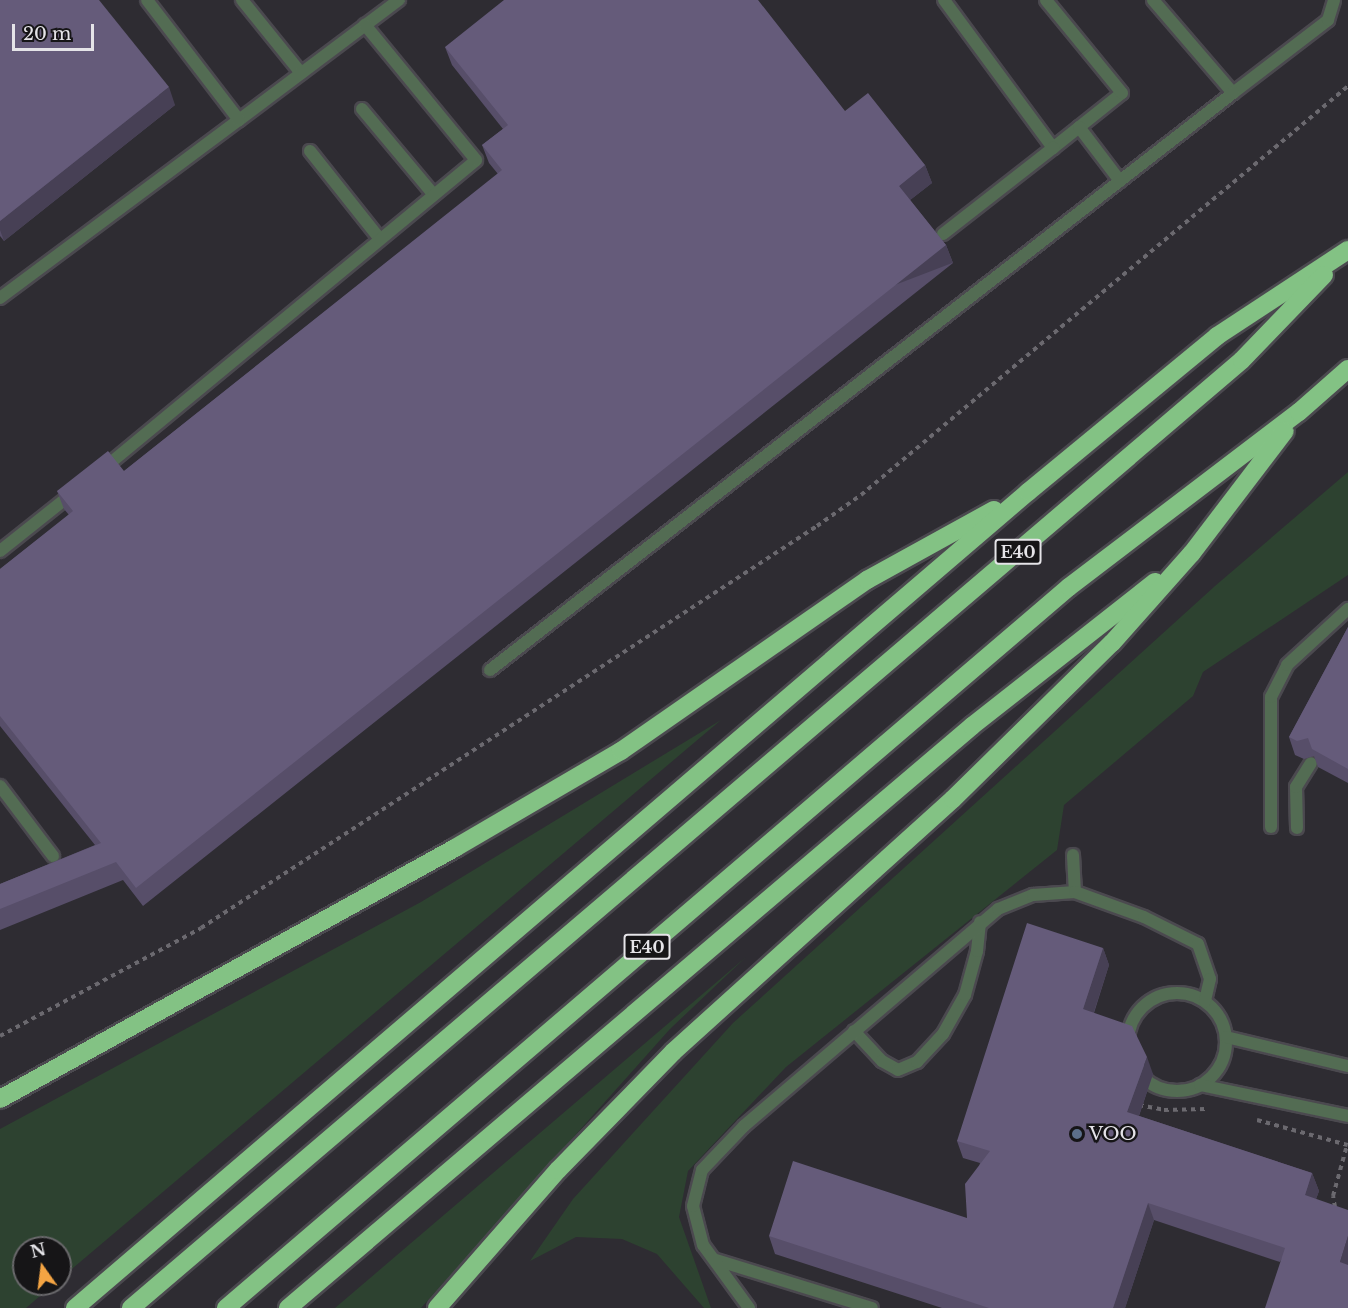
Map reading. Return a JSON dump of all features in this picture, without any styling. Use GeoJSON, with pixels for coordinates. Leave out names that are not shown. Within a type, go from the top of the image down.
{"type":"FeatureCollection","features":[{"type":"Feature","properties":{"kind":"highway","name":"E40"},"geometry":{"type":"LineString","coordinates":[[75,1308],[1028,492],[1217,336],[1348,250]]}},
{"type":"Feature","properties":{"kind":"highway","name":"E40"},"geometry":{"type":"LineString","coordinates":[[131,1308],[1242,360],[1348,250]]}},
{"type":"Feature","properties":{"kind":"highway","name":"E40"},"geometry":{"type":"LineString","coordinates":[[226,1308],[1069,587],[1299,412],[1348,369]]}},
{"type":"Feature","properties":{"kind":"highway","name":"E40"},"geometry":{"type":"LineString","coordinates":[[288,1308],[972,726],[1192,553],[1299,412]]}},
{"type":"Feature","properties":{"kind":"highway"},"geometry":{"type":"LineString","coordinates":[[0,1099],[455,848],[621,751],[867,580],[1028,492]]}},
{"type":"Feature","properties":{"kind":"highway"},"geometry":{"type":"LineString","coordinates":[[437,1308],[558,1170],[673,1052],[953,799],[1112,643],[1192,553]]}},
{"type":"Feature","properties":{"kind":"lane"},"geometry":{"type":"LineString","coordinates":[[147,0],[239,120]]}},
{"type":"Feature","properties":{"kind":"lane"},"geometry":{"type":"LineString","coordinates":[[242,0],[301,73]]}},
{"type":"Feature","properties":{"kind":"lane"},"geometry":{"type":"LineString","coordinates":[[0,298],[399,0]]}},
{"type":"Feature","properties":{"kind":"lane"},"geometry":{"type":"LineString","coordinates":[[944,0],[1053,148]]}},
{"type":"Feature","properties":{"kind":"lane"},"geometry":{"type":"LineString","coordinates":[[943,234],[1122,93],[1046,0]]}},
{"type":"Feature","properties":{"kind":"lane"},"geometry":{"type":"LineString","coordinates":[[1153,0],[1233,93]]}},
{"type":"Feature","properties":{"kind":"lane"},"geometry":{"type":"LineString","coordinates":[[490,670],[1328,20],[1334,0]]}},
{"type":"Feature","properties":{"kind":"lane"},"geometry":{"type":"LineString","coordinates":[[0,551],[476,160],[365,25]]}},
{"type":"Feature","properties":{"kind":"lane"},"geometry":{"type":"LineString","coordinates":[[362,109],[434,195]]}},
{"type":"Feature","properties":{"kind":"lane"},"geometry":{"type":"LineString","coordinates":[[1079,127],[1120,181]]}},
{"type":"Feature","properties":{"kind":"lane"},"geometry":{"type":"LineString","coordinates":[[310,151],[380,239]]}},
{"type":"Feature","properties":{"kind":"lane"},"geometry":{"type":"LineString","coordinates":[[1271,827],[1271,697],[1287,665],[1348,609]]}},
{"type":"Feature","properties":{"kind":"lane"},"geometry":{"type":"LineString","coordinates":[[1297,828],[1296,787],[1311,763]]}},
{"type":"Feature","properties":{"kind":"lane"},"geometry":{"type":"LineString","coordinates":[[0,786],[53,856]]}},
{"type":"Feature","properties":{"kind":"lane"},"geometry":{"type":"LineString","coordinates":[[1073,855],[1075,892]]}},
{"type":"Feature","properties":{"kind":"lane"},"geometry":{"type":"LineString","coordinates":[[749,1308],[703,1245],[693,1206],[702,1170],[744,1126],[980,922],[998,909],[1033,895],[1075,892],[1144,917],[1198,944],[1210,979],[1205,1001]]}},
{"type":"Feature","properties":{"kind":"lane"},"geometry":{"type":"LineString","coordinates":[[854,1031],[882,1061],[898,1070],[917,1062],[944,1034],[965,995],[977,951],[980,922]]}},
{"type":"Feature","properties":{"kind":"lane"},"geometry":{"type":"LineString","coordinates":[[1200,1085],[1220,1065],[1226,1037],[1223,1023],[1205,1001],[1177,993],[1149,1001],[1131,1024],[1128,1039],[1135,1066],[1157,1086],[1171,1090],[1200,1085],[1348,1116]]}},
{"type":"Feature","properties":{"kind":"lane"},"geometry":{"type":"LineString","coordinates":[[1226,1037],[1348,1066]]}},
{"type":"Feature","properties":{"kind":"lane"},"geometry":{"type":"LineString","coordinates":[[716,1260],[872,1308]]}},
{"type":"Feature","properties":{"kind":"path"},"geometry":{"type":"LineString","coordinates":[[0,1036],[201,928],[825,520],[870,487],[1348,86]]}},
{"type":"Feature","properties":{"kind":"path"},"geometry":{"type":"LineString","coordinates":[[1131,1100],[1164,1110],[1213,1109]]}},
{"type":"Feature","properties":{"kind":"path"},"geometry":{"type":"LineString","coordinates":[[1245,1116],[1348,1145],[1332,1203],[1342,1212]]}},
{"type":"Feature","properties":{"kind":"green space"},"geometry":{"type":"Polygon","coordinates":[[[1348,472],[1348,575],[1203,672],[1193,696],[1064,805],[1057,850],[786,1067],[688,1171],[679,1217],[711,1308],[704,1308],[657,1254],[622,1239],[576,1237],[530,1261],[573,1199],[733,1023],[1215,586],[1348,472]]]}},
{"type":"Feature","properties":{"kind":"green space"},"geometry":{"type":"Polygon","coordinates":[[[721,720],[72,1269],[72,1236],[12,1236],[12,1296],[40,1296],[26,1308],[0,1308],[0,1129],[421,902],[721,720]]]}},
{"type":"Feature","properties":{"kind":"green space"},"geometry":{"type":"Polygon","coordinates":[[[746,957],[670,1029],[421,1308],[335,1308],[746,957]]]}},
{"type":"Feature","properties":{"kind":"building"},"geometry":{"type":"Polygon","coordinates":[[[0,0],[99,0],[169,87],[0,221],[0,0]]]}},
{"type":"Feature","properties":{"kind":"building"},"geometry":{"type":"Polygon","coordinates":[[[504,0],[758,0],[845,111],[868,93],[925,165],[899,186],[946,245],[136,888],[116,862],[0,909],[0,884],[101,843],[0,716],[0,569],[73,511],[57,491],[108,451],[124,471],[502,170],[482,145],[508,125],[445,47],[504,0]]]}},
{"type":"Feature","properties":{"kind":"building"},"geometry":{"type":"Polygon","coordinates":[[[1348,627],[1348,769],[1312,749],[1308,738],[1297,741],[1289,737],[1348,627]]]}},
{"type":"Feature","properties":{"kind":"building"},"geometry":{"type":"Polygon","coordinates":[[[1027,923],[1103,948],[1083,1009],[1132,1026],[1147,1057],[1127,1112],[1312,1173],[1305,1195],[1348,1210],[1348,1236],[1340,1262],[1348,1265],[1348,1308],[1265,1308],[1285,1248],[1148,1203],[1113,1308],[989,1308],[769,1236],[793,1161],[967,1218],[965,1184],[990,1151],[957,1141],[1027,923]]]}},
{"type":"Feature","properties":{"kind":"place","name":"VOO"},"geometry":{"type":"Point","coordinates":[1077,1134]}}]}
